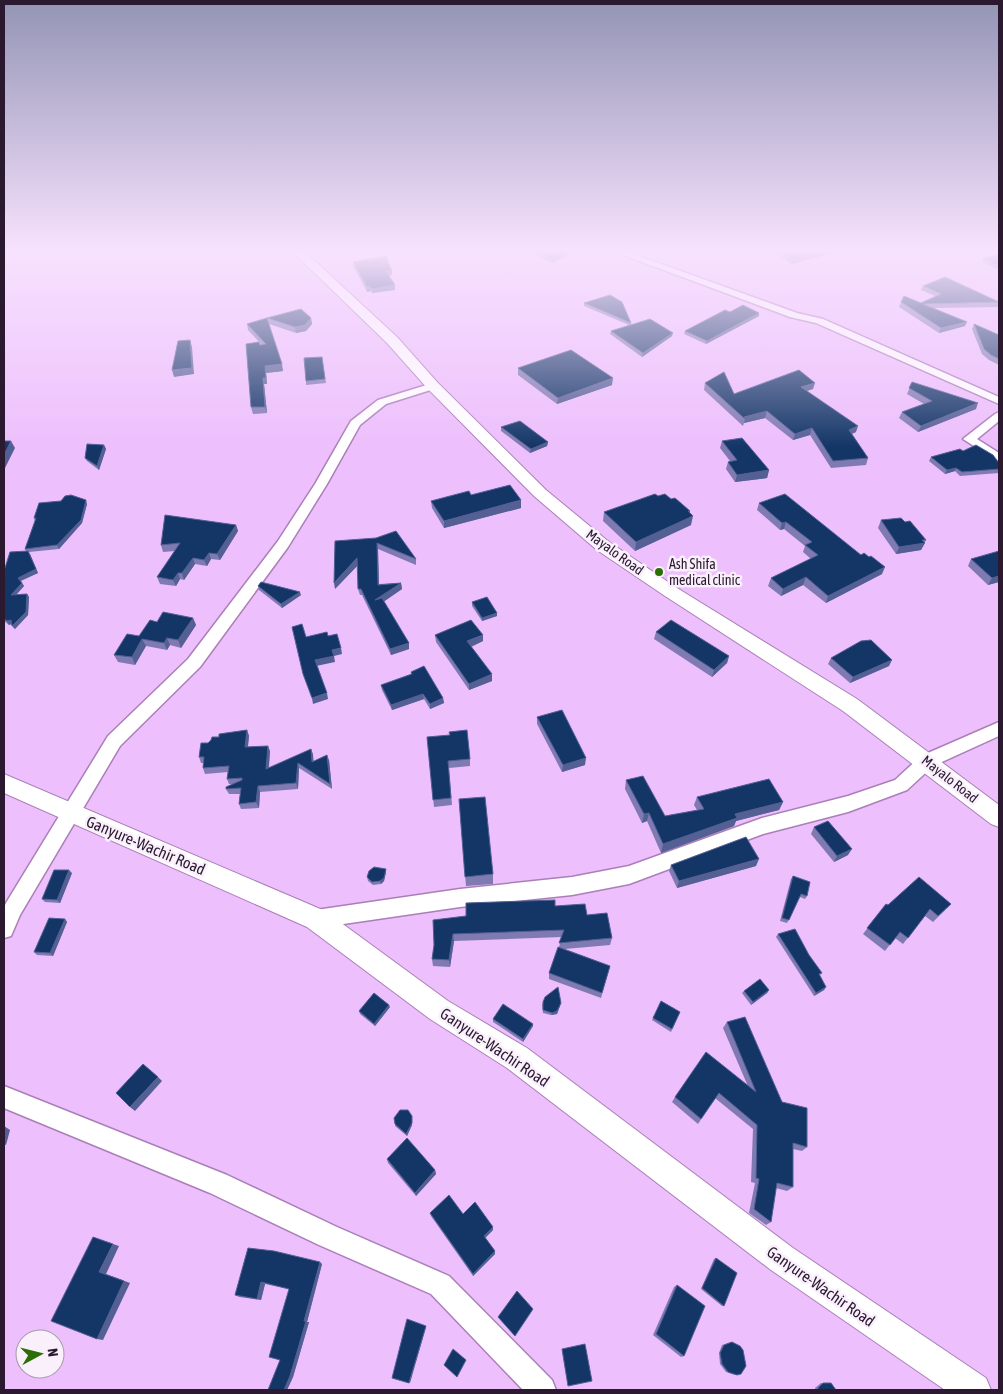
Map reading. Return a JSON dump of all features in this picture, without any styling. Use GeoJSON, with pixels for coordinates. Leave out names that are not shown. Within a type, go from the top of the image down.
{"type":"FeatureCollection","features":[{"type":"Feature","properties":{"kind":"street","name":"Mayalo Road"},"geometry":{"type":"LineString","coordinates":[[367,317],[540,493],[603,546],[671,592],[850,705],[927,761],[999,817]]}},
{"type":"Feature","properties":{"kind":"street"},"geometry":{"type":"LineString","coordinates":[[803,317],[819,321],[999,401]]}},
{"type":"Feature","properties":{"kind":"street"},"geometry":{"type":"LineString","coordinates":[[4,929],[13,909],[114,741],[194,663],[283,544],[321,484],[355,423],[382,402],[433,386]]}},
{"type":"Feature","properties":{"kind":"street"},"geometry":{"type":"LineString","coordinates":[[999,416],[969,439],[999,458]]}},
{"type":"Feature","properties":{"kind":"street"},"geometry":{"type":"LineString","coordinates":[[316,919],[460,898],[572,886],[629,875],[762,826],[848,804],[901,785],[927,761],[999,729]]}},
{"type":"Feature","properties":{"kind":"street","name":"Ganyure-Wachir Road"},"geometry":{"type":"LineString","coordinates":[[4,783],[316,919],[439,1010],[517,1058],[782,1259],[974,1390]]}},
{"type":"Feature","properties":{"kind":"street"},"geometry":{"type":"LineString","coordinates":[[4,1097],[218,1184],[328,1236],[440,1285],[542,1390]]}},
{"type":"Feature","properties":{"kind":"building"},"geometry":{"type":"Polygon","coordinates":[[[617,317],[628,317],[631,323],[617,317]]]}},
{"type":"Feature","properties":{"kind":"building"},"geometry":{"type":"Polygon","coordinates":[[[712,317],[751,317],[707,341],[685,331],[712,317]]]}},
{"type":"Feature","properties":{"kind":"building"},"geometry":{"type":"Polygon","coordinates":[[[924,317],[955,317],[967,322],[941,328],[924,317]]]}},
{"type":"Feature","properties":{"kind":"building"},"geometry":{"type":"Polygon","coordinates":[[[267,318],[311,318],[305,325],[295,327],[267,318]]]}},
{"type":"Feature","properties":{"kind":"building"},"geometry":{"type":"Polygon","coordinates":[[[267,318],[282,364],[265,366],[266,378],[263,378],[265,407],[251,407],[246,344],[259,342],[260,345],[266,344],[247,324],[267,318]]]}},
{"type":"Feature","properties":{"kind":"building"},"geometry":{"type":"Polygon","coordinates":[[[650,319],[673,333],[643,353],[611,331],[650,319]]]}},
{"type":"Feature","properties":{"kind":"building"},"geometry":{"type":"Polygon","coordinates":[[[974,324],[999,335],[999,359],[984,349],[974,324]]]}},
{"type":"Feature","properties":{"kind":"building"},"geometry":{"type":"Polygon","coordinates":[[[190,340],[192,368],[172,370],[178,341],[190,340]]]}},
{"type":"Feature","properties":{"kind":"building"},"geometry":{"type":"Polygon","coordinates":[[[571,350],[613,378],[558,398],[518,368],[571,350]]]}},
{"type":"Feature","properties":{"kind":"building"},"geometry":{"type":"Polygon","coordinates":[[[322,357],[325,379],[306,381],[304,358],[322,357]]]}},
{"type":"Feature","properties":{"kind":"building"},"geometry":{"type":"Polygon","coordinates":[[[799,370],[815,383],[801,387],[858,426],[849,430],[868,458],[833,461],[812,428],[795,434],[767,411],[744,417],[745,419],[705,383],[724,372],[734,394],[799,370]]]}},
{"type":"Feature","properties":{"kind":"building"},"geometry":{"type":"Polygon","coordinates":[[[912,382],[978,403],[921,426],[902,412],[932,401],[909,388],[912,382]]]}},
{"type":"Feature","properties":{"kind":"building"},"geometry":{"type":"Polygon","coordinates":[[[520,421],[548,442],[531,449],[501,427],[520,421]]]}},
{"type":"Feature","properties":{"kind":"building"},"geometry":{"type":"Polygon","coordinates":[[[742,438],[769,470],[737,475],[728,462],[737,460],[722,441],[742,438]]]}},
{"type":"Feature","properties":{"kind":"building"},"geometry":{"type":"Polygon","coordinates":[[[4,441],[11,441],[4,455],[4,441]]]}},
{"type":"Feature","properties":{"kind":"building"},"geometry":{"type":"Polygon","coordinates":[[[87,444],[104,445],[97,466],[85,458],[87,444]]]}},
{"type":"Feature","properties":{"kind":"building"},"geometry":{"type":"Polygon","coordinates":[[[976,445],[993,455],[999,463],[999,469],[962,472],[956,468],[947,470],[931,457],[960,449],[963,451],[976,445]]]}},
{"type":"Feature","properties":{"kind":"building"},"geometry":{"type":"Polygon","coordinates":[[[510,485],[521,500],[444,521],[431,501],[469,491],[471,495],[510,485]]]}},
{"type":"Feature","properties":{"kind":"building"},"geometry":{"type":"Polygon","coordinates":[[[655,494],[658,496],[665,494],[671,499],[675,498],[693,516],[636,542],[604,512],[655,494]]]}},
{"type":"Feature","properties":{"kind":"building"},"geometry":{"type":"Polygon","coordinates":[[[785,494],[861,555],[864,553],[869,557],[871,556],[885,567],[828,596],[806,577],[783,589],[771,578],[818,555],[805,545],[812,542],[786,522],[782,523],[759,503],[785,494]]]}},
{"type":"Feature","properties":{"kind":"building"},"geometry":{"type":"Polygon","coordinates":[[[71,495],[86,500],[81,520],[57,545],[25,549],[39,503],[61,501],[65,496],[71,495]]]}},
{"type":"Feature","properties":{"kind":"building"},"geometry":{"type":"Polygon","coordinates":[[[165,515],[236,525],[217,554],[209,553],[204,560],[193,558],[182,573],[178,573],[173,580],[157,577],[180,543],[161,545],[165,515]]]}},
{"type":"Feature","properties":{"kind":"building"},"geometry":{"type":"Polygon","coordinates":[[[901,518],[905,522],[910,521],[926,540],[922,540],[925,543],[899,547],[881,520],[901,518]]]}},
{"type":"Feature","properties":{"kind":"building"},"geometry":{"type":"Polygon","coordinates":[[[396,531],[416,559],[377,543],[378,585],[401,583],[375,600],[382,598],[409,643],[390,649],[361,589],[358,589],[357,558],[334,583],[335,541],[376,538],[396,531]]]}},
{"type":"Feature","properties":{"kind":"building"},"geometry":{"type":"Polygon","coordinates":[[[28,551],[36,569],[18,578],[22,583],[11,595],[27,594],[26,612],[12,626],[11,620],[7,621],[4,619],[4,571],[10,552],[28,551]]]}},
{"type":"Feature","properties":{"kind":"building"},"geometry":{"type":"Polygon","coordinates":[[[999,551],[999,576],[992,578],[971,559],[999,551]]]}},
{"type":"Feature","properties":{"kind":"building"},"geometry":{"type":"Polygon","coordinates":[[[261,582],[300,592],[281,604],[258,586],[261,582]]]}},
{"type":"Feature","properties":{"kind":"building"},"geometry":{"type":"Polygon","coordinates":[[[487,597],[497,613],[482,618],[472,602],[487,597]]]}},
{"type":"Feature","properties":{"kind":"building"},"geometry":{"type":"Polygon","coordinates":[[[163,612],[193,618],[178,640],[167,638],[164,643],[142,639],[132,657],[114,655],[127,634],[139,636],[150,620],[157,622],[163,612]]]}},
{"type":"Feature","properties":{"kind":"building"},"geometry":{"type":"Polygon","coordinates":[[[471,620],[483,635],[467,641],[492,674],[469,684],[435,635],[471,620]]]}},
{"type":"Feature","properties":{"kind":"building"},"geometry":{"type":"Polygon","coordinates":[[[671,620],[729,656],[714,670],[656,632],[671,620]]]}},
{"type":"Feature","properties":{"kind":"building"},"geometry":{"type":"Polygon","coordinates":[[[302,624],[306,637],[327,632],[328,636],[337,634],[341,648],[332,650],[334,656],[315,660],[327,693],[312,698],[303,674],[292,627],[302,624]]]}},
{"type":"Feature","properties":{"kind":"building"},"geometry":{"type":"Polygon","coordinates":[[[871,640],[892,660],[853,677],[831,658],[861,641],[871,640]]]}},
{"type":"Feature","properties":{"kind":"building"},"geometry":{"type":"Polygon","coordinates":[[[424,666],[443,698],[430,704],[423,694],[391,705],[381,685],[412,674],[411,672],[424,666]]]}},
{"type":"Feature","properties":{"kind":"building"},"geometry":{"type":"Polygon","coordinates":[[[562,710],[586,758],[563,765],[537,717],[562,710]]]}},
{"type":"Feature","properties":{"kind":"building"},"geometry":{"type":"Polygon","coordinates":[[[247,730],[245,747],[268,746],[266,769],[311,749],[312,762],[327,755],[330,784],[298,763],[296,783],[258,786],[256,802],[239,804],[241,788],[226,789],[226,787],[242,780],[242,778],[227,779],[229,766],[203,768],[204,757],[199,757],[201,743],[208,743],[212,737],[219,737],[219,734],[247,730]]]}},
{"type":"Feature","properties":{"kind":"building"},"geometry":{"type":"Polygon","coordinates":[[[467,730],[470,759],[448,761],[451,798],[433,800],[427,737],[450,735],[449,732],[467,730]]]}},
{"type":"Feature","properties":{"kind":"building"},"geometry":{"type":"Polygon","coordinates":[[[643,776],[665,816],[704,809],[697,797],[769,779],[783,802],[735,814],[737,818],[663,844],[649,813],[644,814],[626,780],[643,776]]]}},
{"type":"Feature","properties":{"kind":"building"},"geometry":{"type":"Polygon","coordinates":[[[485,797],[493,874],[465,877],[459,799],[485,797]]]}},
{"type":"Feature","properties":{"kind":"building"},"geometry":{"type":"Polygon","coordinates":[[[828,821],[852,849],[837,856],[814,827],[828,821]]]}},
{"type":"Feature","properties":{"kind":"building"},"geometry":{"type":"Polygon","coordinates":[[[746,837],[759,859],[679,881],[671,865],[746,837]]]}},
{"type":"Feature","properties":{"kind":"building"},"geometry":{"type":"Polygon","coordinates":[[[374,867],[386,869],[384,878],[380,881],[372,882],[367,877],[369,871],[374,867]]]}},
{"type":"Feature","properties":{"kind":"building"},"geometry":{"type":"Polygon","coordinates":[[[54,870],[69,870],[57,900],[42,899],[54,870]]]}},
{"type":"Feature","properties":{"kind":"building"},"geometry":{"type":"Polygon","coordinates":[[[793,876],[810,882],[807,896],[801,894],[789,920],[782,918],[793,876]]]}},
{"type":"Feature","properties":{"kind":"building"},"geometry":{"type":"Polygon","coordinates":[[[919,877],[951,904],[938,916],[930,909],[908,938],[900,932],[890,945],[867,928],[886,904],[888,905],[919,877]]]}},
{"type":"Feature","properties":{"kind":"building"},"geometry":{"type":"Polygon","coordinates":[[[555,900],[555,906],[585,904],[587,915],[607,913],[612,938],[559,943],[564,930],[453,934],[449,960],[432,959],[434,945],[433,920],[466,916],[466,903],[555,900]]]}},
{"type":"Feature","properties":{"kind":"building"},"geometry":{"type":"Polygon","coordinates":[[[49,918],[65,919],[50,953],[34,952],[49,918]]]}},
{"type":"Feature","properties":{"kind":"building"},"geometry":{"type":"Polygon","coordinates":[[[795,929],[809,955],[822,973],[819,974],[826,987],[816,993],[778,934],[795,929]]]}},
{"type":"Feature","properties":{"kind":"building"},"geometry":{"type":"Polygon","coordinates":[[[558,947],[610,966],[602,993],[549,973],[558,947]]]}},
{"type":"Feature","properties":{"kind":"building"},"geometry":{"type":"Polygon","coordinates":[[[760,979],[769,990],[753,1002],[744,991],[760,979]]]}},
{"type":"Feature","properties":{"kind":"building"},"geometry":{"type":"Polygon","coordinates":[[[558,987],[561,1003],[557,1011],[552,1013],[543,1010],[545,997],[558,987]]]}},
{"type":"Feature","properties":{"kind":"building"},"geometry":{"type":"Polygon","coordinates":[[[374,993],[389,1005],[374,1024],[359,1011],[374,993]]]}},
{"type":"Feature","properties":{"kind":"building"},"geometry":{"type":"Polygon","coordinates":[[[661,1001],[680,1012],[672,1029],[653,1018],[661,1001]]]}},
{"type":"Feature","properties":{"kind":"building"},"geometry":{"type":"Polygon","coordinates":[[[503,1004],[533,1024],[523,1039],[493,1019],[503,1004]]]}},
{"type":"Feature","properties":{"kind":"building"},"geometry":{"type":"Polygon","coordinates":[[[745,1017],[782,1102],[807,1108],[807,1147],[793,1143],[793,1187],[777,1183],[771,1222],[754,1209],[759,1179],[756,1178],[757,1125],[719,1093],[701,1119],[675,1097],[706,1052],[756,1092],[727,1022],[745,1017]]]}},
{"type":"Feature","properties":{"kind":"building"},"geometry":{"type":"Polygon","coordinates":[[[143,1064],[158,1077],[130,1107],[116,1093],[143,1064]]]}},
{"type":"Feature","properties":{"kind":"building"},"geometry":{"type":"Polygon","coordinates":[[[400,1110],[408,1110],[412,1116],[412,1123],[406,1134],[395,1124],[394,1118],[400,1110]]]}},
{"type":"Feature","properties":{"kind":"building"},"geometry":{"type":"Polygon","coordinates":[[[407,1138],[435,1170],[415,1193],[387,1159],[407,1138]]]}},
{"type":"Feature","properties":{"kind":"building"},"geometry":{"type":"Polygon","coordinates":[[[449,1195],[463,1214],[475,1202],[493,1227],[484,1236],[495,1251],[473,1274],[430,1213],[449,1195]]]}},
{"type":"Feature","properties":{"kind":"building"},"geometry":{"type":"Polygon","coordinates":[[[93,1237],[113,1244],[99,1272],[124,1281],[97,1339],[51,1321],[93,1237]]]}},
{"type":"Feature","properties":{"kind":"building"},"geometry":{"type":"Polygon","coordinates":[[[248,1248],[274,1251],[320,1262],[304,1321],[306,1321],[284,1390],[268,1390],[280,1360],[269,1357],[289,1289],[261,1282],[257,1299],[235,1295],[248,1248]]]}},
{"type":"Feature","properties":{"kind":"building"},"geometry":{"type":"Polygon","coordinates":[[[716,1258],[737,1273],[724,1306],[702,1288],[716,1258]]]}},
{"type":"Feature","properties":{"kind":"building"},"geometry":{"type":"Polygon","coordinates":[[[677,1285],[705,1306],[684,1356],[656,1334],[677,1285]]]}},
{"type":"Feature","properties":{"kind":"building"},"geometry":{"type":"Polygon","coordinates":[[[517,1291],[533,1309],[515,1336],[498,1317],[517,1291]]]}},
{"type":"Feature","properties":{"kind":"building"},"geometry":{"type":"Polygon","coordinates":[[[407,1319],[426,1326],[409,1383],[392,1378],[407,1319]]]}},
{"type":"Feature","properties":{"kind":"building"},"geometry":{"type":"Polygon","coordinates":[[[732,1342],[743,1350],[746,1366],[741,1374],[737,1375],[728,1372],[722,1364],[720,1353],[724,1345],[732,1342]]]}},
{"type":"Feature","properties":{"kind":"building"},"geometry":{"type":"Polygon","coordinates":[[[585,1344],[592,1381],[568,1386],[562,1349],[585,1344]]]}},
{"type":"Feature","properties":{"kind":"building"},"geometry":{"type":"Polygon","coordinates":[[[453,1349],[466,1360],[457,1377],[444,1365],[453,1349]]]}},
{"type":"Feature","properties":{"kind":"building"},"geometry":{"type":"Polygon","coordinates":[[[823,1383],[831,1383],[836,1390],[818,1390],[823,1383]]]}},
{"type":"Feature","properties":{"kind":"place","name":"Ash Shifa medical clinic"},"geometry":{"type":"Point","coordinates":[659,572]}}]}
